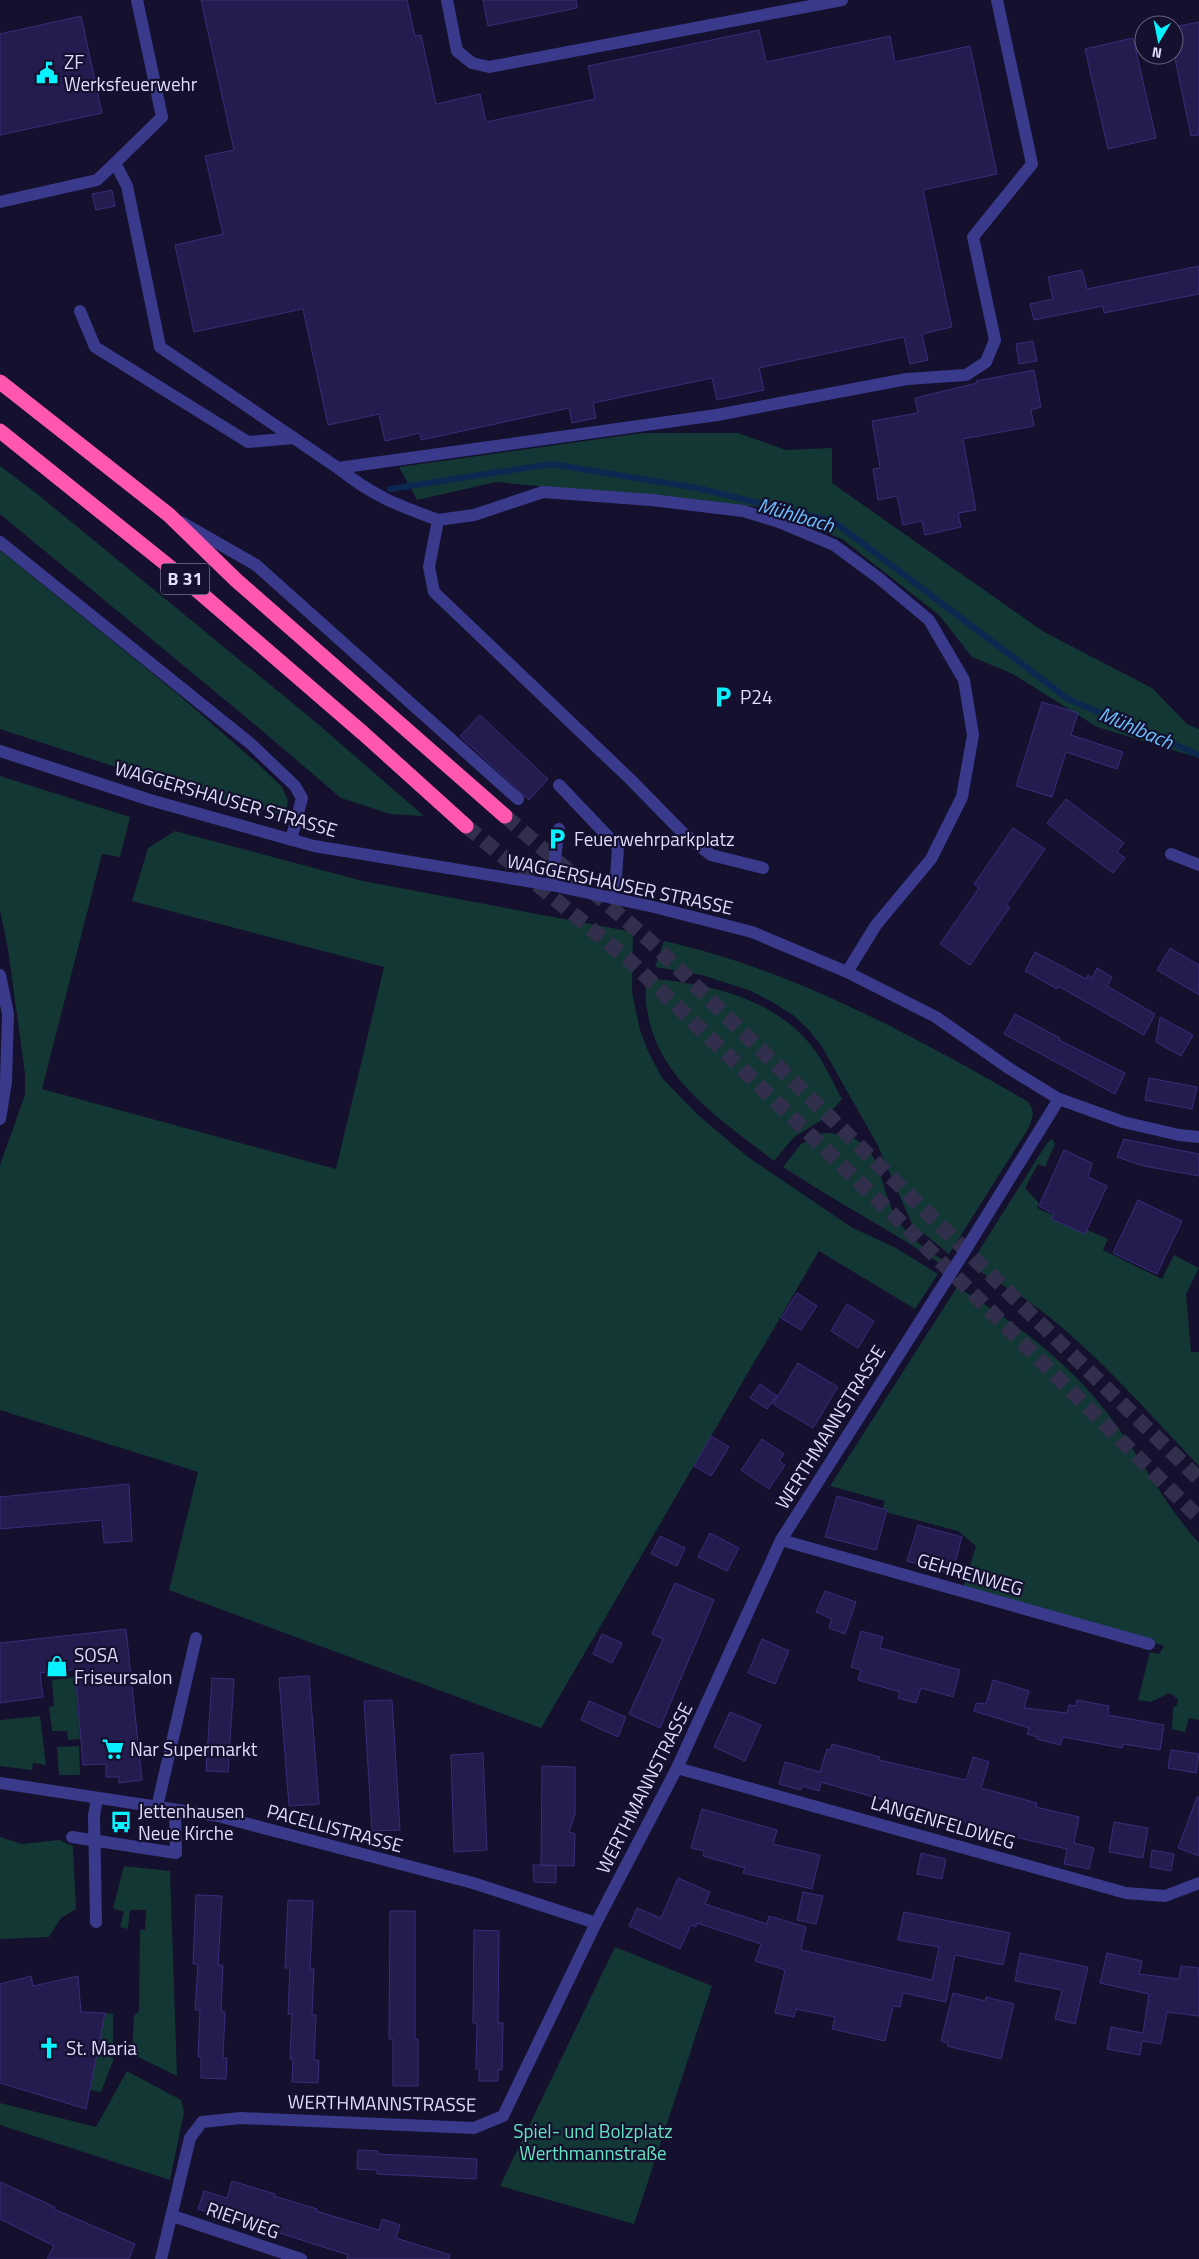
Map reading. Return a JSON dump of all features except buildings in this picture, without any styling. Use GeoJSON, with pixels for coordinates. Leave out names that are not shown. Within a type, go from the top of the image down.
{"type":"FeatureCollection","features":[{"type":"Feature","properties":{"kind":"highway","name":"B 31"},"geometry":{"type":"LineString","coordinates":[[0,382],[169,514],[236,580],[505,816]]}},
{"type":"Feature","properties":{"kind":"highway","name":"B 31"},"geometry":{"type":"LineString","coordinates":[[0,431],[176,572],[364,734],[466,826]]}},
{"type":"Feature","properties":{"kind":"street"},"geometry":{"type":"LineString","coordinates":[[0,202],[97,180],[162,118],[137,0]]}},
{"type":"Feature","properties":{"kind":"street"},"geometry":{"type":"LineString","coordinates":[[447,0],[458,51],[472,63],[489,67],[842,0]]}},
{"type":"Feature","properties":{"kind":"street"},"geometry":{"type":"LineString","coordinates":[[338,468],[716,415],[907,379],[966,376],[986,362],[995,340],[973,236],[1032,164],[997,0]]}},
{"type":"Feature","properties":{"kind":"street"},"geometry":{"type":"LineString","coordinates":[[115,163],[127,186],[160,347],[338,468],[362,487],[390,503],[438,520],[474,515],[544,492],[651,500],[743,511],[779,522],[834,545],[880,579],[929,620],[964,680],[973,735],[962,797],[931,859],[876,925],[847,972]]}},
{"type":"Feature","properties":{"kind":"street"},"geometry":{"type":"LineString","coordinates":[[80,311],[95,347],[248,442],[294,438]]}},
{"type":"Feature","properties":{"kind":"street"},"geometry":{"type":"LineString","coordinates":[[169,514],[256,565],[518,799]]}},
{"type":"Feature","properties":{"kind":"street"},"geometry":{"type":"LineString","coordinates":[[438,520],[429,567],[434,592],[630,779],[682,832],[712,855],[763,868]]}},
{"type":"Feature","properties":{"kind":"street"},"geometry":{"type":"LineString","coordinates":[[0,542],[251,744],[295,786],[302,798],[291,840]]}},
{"type":"Feature","properties":{"kind":"street","name":"WAGGERSHAUSER STRASSE"},"geometry":{"type":"LineString","coordinates":[[0,751],[150,800],[314,846],[551,886],[612,898],[752,932],[847,972],[936,1017],[1010,1069],[1058,1098],[1123,1122],[1199,1137]]}},
{"type":"Feature","properties":{"kind":"street"},"geometry":{"type":"LineString","coordinates":[[559,785],[618,847],[616,878],[612,898]]}},
{"type":"Feature","properties":{"kind":"street"},"geometry":{"type":"LineString","coordinates":[[551,886],[559,829]]}},
{"type":"Feature","properties":{"kind":"street"},"geometry":{"type":"LineString","coordinates":[[1171,854],[1199,865]]}},
{"type":"Feature","properties":{"kind":"street"},"geometry":{"type":"LineString","coordinates":[[0,976],[8,1014],[0,1119]]}},
{"type":"Feature","properties":{"kind":"street","name":"WERTHMANNSTRASSE"},"geometry":{"type":"LineString","coordinates":[[161,2259],[173,2216],[190,2138],[202,2122],[241,2118],[474,2128],[503,2116],[596,1923],[677,1768],[781,1540],[963,1254],[1058,1098]]}},
{"type":"Feature","properties":{"kind":"street","name":"GEHRENWEG"},"geometry":{"type":"LineString","coordinates":[[781,1540],[1149,1644]]}},
{"type":"Feature","properties":{"kind":"street"},"geometry":{"type":"LineString","coordinates":[[157,1808],[196,1638]]}},
{"type":"Feature","properties":{"kind":"street","name":"LANGENFELDWEG"},"geometry":{"type":"LineString","coordinates":[[677,1768],[1126,1893],[1165,1896],[1199,1884]]}},
{"type":"Feature","properties":{"kind":"street","name":"PACELLISTRASSE"},"geometry":{"type":"LineString","coordinates":[[0,1783],[218,1816],[473,1883],[596,1923]]}},
{"type":"Feature","properties":{"kind":"street"},"geometry":{"type":"LineString","coordinates":[[96,1922],[94,1816],[98,1798]]}},
{"type":"Feature","properties":{"kind":"street"},"geometry":{"type":"LineString","coordinates":[[72,1837],[95,1839],[176,1853],[175,1810]]}},
{"type":"Feature","properties":{"kind":"street","name":"RIEFWEG"},"geometry":{"type":"LineString","coordinates":[[173,2216],[301,2259]]}},
{"type":"Feature","properties":{"kind":"green space"},"geometry":{"type":"Polygon","coordinates":[[[642,433],[738,433],[786,450],[832,448],[832,483],[1044,632],[1152,688],[1187,724],[1199,729],[1199,758],[1097,727],[1013,674],[972,657],[939,615],[842,539],[759,507],[496,482],[417,500],[399,467],[642,433]]]}},
{"type":"Feature","properties":{"kind":"green space"},"geometry":{"type":"Polygon","coordinates":[[[0,466],[36,493],[312,719],[424,816],[390,814],[341,798],[0,514],[0,466]]]}},
{"type":"Feature","properties":{"kind":"green space"},"geometry":{"type":"Polygon","coordinates":[[[0,550],[179,695],[257,763],[282,787],[288,801],[285,815],[189,791],[0,729],[0,550]]]}},
{"type":"Feature","properties":{"kind":"green space"},"geometry":{"type":"Polygon","coordinates":[[[0,776],[130,817],[120,857],[102,854],[42,1089],[336,1169],[384,967],[132,901],[148,848],[175,831],[363,881],[633,932],[632,992],[640,1030],[662,1078],[698,1115],[748,1157],[851,1227],[896,1248],[938,1274],[915,1309],[819,1251],[541,1728],[169,1590],[198,1472],[0,1410],[0,1165],[25,1095],[25,1074],[8,949],[0,910],[0,776]]]}},
{"type":"Feature","properties":{"kind":"green space"},"geometry":{"type":"Polygon","coordinates":[[[664,941],[712,953],[806,987],[896,1029],[1027,1101],[1033,1111],[1028,1129],[949,1254],[912,1224],[877,1144],[821,1045],[808,1029],[793,1015],[751,991],[702,975],[655,967],[664,941]]]}},
{"type":"Feature","properties":{"kind":"green space"},"geometry":{"type":"Polygon","coordinates":[[[645,978],[668,980],[715,989],[759,1005],[780,1017],[798,1031],[814,1049],[842,1099],[825,1118],[794,1137],[774,1161],[714,1114],[678,1077],[664,1057],[653,1034],[646,1005],[645,978]]]}},
{"type":"Feature","properties":{"kind":"green space"},"geometry":{"type":"Polygon","coordinates":[[[823,1133],[844,1135],[860,1142],[870,1152],[877,1164],[893,1211],[902,1226],[917,1242],[946,1262],[944,1266],[783,1167],[801,1144],[823,1133]]]}},
{"type":"Feature","properties":{"kind":"green space"},"geometry":{"type":"Polygon","coordinates":[[[1052,1139],[1055,1144],[1045,1167],[1038,1164],[1025,1188],[1039,1203],[1037,1208],[1108,1239],[1103,1250],[1162,1279],[1174,1255],[1199,1268],[1186,1294],[1191,1352],[1199,1352],[1199,1466],[1116,1378],[1072,1336],[1025,1299],[970,1265],[1047,1143],[1052,1139]]]}},
{"type":"Feature","properties":{"kind":"green space"},"geometry":{"type":"Polygon","coordinates":[[[957,1287],[1018,1327],[1055,1357],[1089,1391],[1117,1426],[1173,1511],[1199,1543],[1199,1720],[1189,1718],[1185,1732],[1172,1729],[1173,1708],[1177,1705],[1178,1699],[1169,1693],[1151,1702],[1138,1700],[1150,1652],[1159,1654],[1164,1646],[963,1588],[976,1546],[958,1531],[882,1511],[885,1501],[830,1486],[957,1287]]]}},
{"type":"Feature","properties":{"kind":"green space"},"geometry":{"type":"Polygon","coordinates":[[[75,1677],[80,1739],[68,1740],[67,1731],[52,1731],[49,1707],[54,1706],[52,1680],[75,1677]]]}},
{"type":"Feature","properties":{"kind":"green space"},"geometry":{"type":"Polygon","coordinates":[[[40,1716],[46,1765],[33,1763],[32,1770],[0,1766],[0,1720],[40,1716]]]}},
{"type":"Feature","properties":{"kind":"green space"},"geometry":{"type":"Polygon","coordinates":[[[79,1746],[80,1775],[59,1775],[57,1747],[79,1746]]]}},
{"type":"Feature","properties":{"kind":"green space"},"geometry":{"type":"Polygon","coordinates":[[[0,1837],[22,1844],[59,1840],[73,1846],[76,1909],[61,1918],[49,1937],[0,1939],[0,1837]]]}},
{"type":"Feature","properties":{"kind":"green space"},"geometry":{"type":"Polygon","coordinates":[[[124,1866],[170,1871],[177,2076],[132,2054],[134,2016],[139,2011],[140,1930],[145,1930],[146,1910],[130,1910],[128,1929],[120,1927],[124,1912],[113,1908],[124,1866]]]}},
{"type":"Feature","properties":{"kind":"green space","name":"Spiel- und Bolzplatz Werthmannstraße"},"geometry":{"type":"Polygon","coordinates":[[[615,1947],[712,1986],[634,2224],[500,2186],[615,1947]]]}},
{"type":"Feature","properties":{"kind":"green space"},"geometry":{"type":"Polygon","coordinates":[[[105,2013],[113,2014],[113,2061],[101,2092],[90,2090],[105,2013]]]}},
{"type":"Feature","properties":{"kind":"green space"},"geometry":{"type":"Polygon","coordinates":[[[127,2071],[181,2100],[184,2112],[170,2180],[0,2125],[0,2103],[96,2127],[127,2071]]]}},
{"type":"Feature","properties":{"kind":"waterway","name":"Mühlbach"},"geometry":{"type":"LineString","coordinates":[[390,489],[551,464],[697,488],[833,521],[1068,699],[1199,755]]}},
{"type":"Feature","properties":{"kind":"tunnel"},"geometry":{"type":"LineString","coordinates":[[505,816],[650,941],[1199,1479]]}},
{"type":"Feature","properties":{"kind":"tunnel"},"geometry":{"type":"LineString","coordinates":[[466,826],[629,960],[915,1236],[1199,1518]]}},
{"type":"Feature","properties":{"kind":"place","name":"ZF Werksfeuerwehr"},"geometry":{"type":"Point","coordinates":[47,73]}},
{"type":"Feature","properties":{"kind":"place","name":"P24"},"geometry":{"type":"Point","coordinates":[723,697]}},
{"type":"Feature","properties":{"kind":"place","name":"Feuerwehrparkplatz"},"geometry":{"type":"Point","coordinates":[557,839]}},
{"type":"Feature","properties":{"kind":"place","name":"SOSA Friseursalon"},"geometry":{"type":"Point","coordinates":[57,1666]}},
{"type":"Feature","properties":{"kind":"place","name":"Nar Supermarkt"},"geometry":{"type":"Point","coordinates":[113,1749]}},
{"type":"Feature","properties":{"kind":"place","name":"Jettenhausen Neue Kirche"},"geometry":{"type":"Point","coordinates":[121,1822]}},
{"type":"Feature","properties":{"kind":"place","name":"St. Maria"},"geometry":{"type":"Point","coordinates":[49,2048]}}]}
